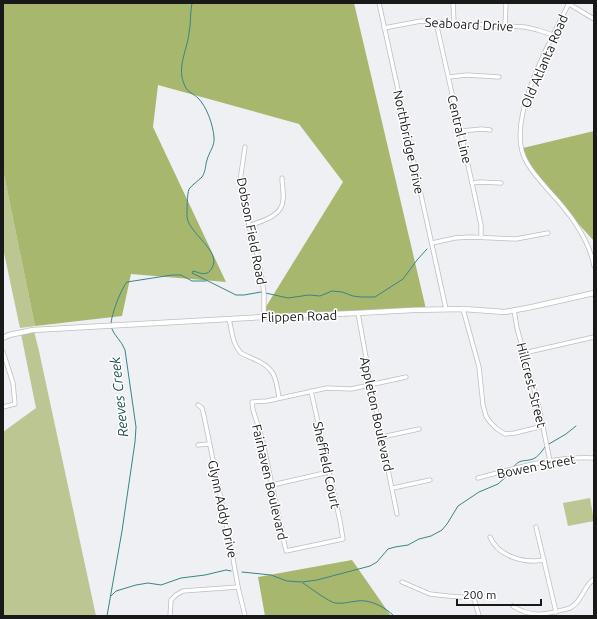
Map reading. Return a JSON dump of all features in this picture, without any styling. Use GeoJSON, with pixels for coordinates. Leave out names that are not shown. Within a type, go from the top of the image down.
{"type":"FeatureCollection","features":[{"type":"Feature","properties":{"kind":"street","name":"Northbridge Drive"},"geometry":{"type":"LineString","coordinates":[[379,3],[446,309]]}},
{"type":"Feature","properties":{"kind":"street"},"geometry":{"type":"LineString","coordinates":[[453,3],[454,22]]}},
{"type":"Feature","properties":{"kind":"street"},"geometry":{"type":"LineString","coordinates":[[505,25],[506,3]]}},
{"type":"Feature","properties":{"kind":"street"},"geometry":{"type":"LineString","coordinates":[[569,4],[594,19]]}},
{"type":"Feature","properties":{"kind":"street","name":"Old Atlanta Road"},"geometry":{"type":"LineString","coordinates":[[569,4],[532,82],[523,110],[520,133],[521,146],[525,158],[534,173],[570,215],[589,250],[594,266]]}},
{"type":"Feature","properties":{"kind":"street","name":"Seaboard Drive"},"geometry":{"type":"LineString","coordinates":[[384,28],[412,22],[454,22],[532,28],[553,35]]}},
{"type":"Feature","properties":{"kind":"street","name":"Central Line"},"geometry":{"type":"LineString","coordinates":[[436,22],[481,225],[481,237]]}},
{"type":"Feature","properties":{"kind":"street"},"geometry":{"type":"LineString","coordinates":[[449,77],[467,75],[499,77]]}},
{"type":"Feature","properties":{"kind":"street"},"geometry":{"type":"LineString","coordinates":[[461,131],[482,129],[490,130]]}},
{"type":"Feature","properties":{"kind":"street","name":"Dobson Field Road"},"geometry":{"type":"LineString","coordinates":[[245,147],[240,179],[248,213],[248,226],[257,254],[262,279],[264,294],[264,317]]}},
{"type":"Feature","properties":{"kind":"street"},"geometry":{"type":"LineString","coordinates":[[248,226],[270,218],[279,211],[283,202],[282,178]]}},
{"type":"Feature","properties":{"kind":"street"},"geometry":{"type":"LineString","coordinates":[[472,183],[501,183]]}},
{"type":"Feature","properties":{"kind":"street"},"geometry":{"type":"LineString","coordinates":[[432,243],[455,238],[481,237],[516,239],[548,233]]}},
{"type":"Feature","properties":{"kind":"street","name":"Flippen Road"},"geometry":{"type":"LineString","coordinates":[[3,338],[9,335],[33,330],[264,317],[446,309],[490,312],[514,310],[594,293]]}},
{"type":"Feature","properties":{"kind":"street"},"geometry":{"type":"LineString","coordinates":[[463,309],[479,367],[483,405],[486,416],[490,422],[496,429],[505,434],[543,426]]}},
{"type":"Feature","properties":{"kind":"street","name":"Hillcrest Street"},"geometry":{"type":"LineString","coordinates":[[514,310],[543,426],[550,461]]}},
{"type":"Feature","properties":{"kind":"street","name":"Appleton Boulevard"},"geometry":{"type":"LineString","coordinates":[[358,314],[398,514]]}},
{"type":"Feature","properties":{"kind":"street"},"geometry":{"type":"LineString","coordinates":[[229,319],[234,344],[240,353],[258,360],[270,368],[276,377],[279,398],[327,388],[351,389],[406,377]]}},
{"type":"Feature","properties":{"kind":"street"},"geometry":{"type":"LineString","coordinates":[[524,353],[594,337]]}},
{"type":"Feature","properties":{"kind":"street"},"geometry":{"type":"LineString","coordinates":[[3,352],[13,383],[15,404],[3,407]]}},
{"type":"Feature","properties":{"kind":"street","name":"Sheffield Court"},"geometry":{"type":"LineString","coordinates":[[311,391],[343,538]]}},
{"type":"Feature","properties":{"kind":"street","name":"Fairhaven Boulevard"},"geometry":{"type":"LineString","coordinates":[[279,398],[252,402],[252,410],[262,438],[286,551],[343,538]]}},
{"type":"Feature","properties":{"kind":"street","name":"Glynn Addy Drive"},"geometry":{"type":"LineString","coordinates":[[198,405],[202,408],[245,616]]}},
{"type":"Feature","properties":{"kind":"street"},"geometry":{"type":"LineString","coordinates":[[382,436],[419,429]]}},
{"type":"Feature","properties":{"kind":"street"},"geometry":{"type":"LineString","coordinates":[[198,446],[209,444]]}},
{"type":"Feature","properties":{"kind":"street","name":"Bowen Street"},"geometry":{"type":"LineString","coordinates":[[478,478],[550,461],[572,458],[594,458]]}},
{"type":"Feature","properties":{"kind":"street"},"geometry":{"type":"LineString","coordinates":[[272,485],[329,472]]}},
{"type":"Feature","properties":{"kind":"street"},"geometry":{"type":"LineString","coordinates":[[393,488],[430,480]]}},
{"type":"Feature","properties":{"kind":"street"},"geometry":{"type":"LineString","coordinates":[[536,527],[556,612]]}},
{"type":"Feature","properties":{"kind":"street"},"geometry":{"type":"LineString","coordinates":[[490,537],[498,549],[507,556],[537,562],[544,560]]}},
{"type":"Feature","properties":{"kind":"street"},"geometry":{"type":"LineString","coordinates":[[514,606],[520,612],[532,616],[556,612],[574,606],[581,599],[586,587],[594,579]]}},
{"type":"Feature","properties":{"kind":"street"},"geometry":{"type":"LineString","coordinates":[[402,582],[430,594],[474,598],[479,616]]}},
{"type":"Feature","properties":{"kind":"street"},"geometry":{"type":"LineString","coordinates":[[170,616],[171,600],[176,594],[183,591],[238,587]]}},
{"type":"Feature","properties":{"kind":"green space"},"geometry":{"type":"Polygon","coordinates":[[[3,3],[354,3],[426,309],[259,318],[343,182],[299,124],[158,85],[153,127],[226,282],[131,274],[122,316],[35,326],[3,170],[3,3]]]}},
{"type":"Feature","properties":{"kind":"green space"},"geometry":{"type":"Polygon","coordinates":[[[594,131],[594,241],[545,187],[528,165],[523,148],[594,131]]]}},
{"type":"Feature","properties":{"kind":"green space"},"geometry":{"type":"Polygon","coordinates":[[[3,170],[35,326],[20,328],[3,248],[3,170]]]}},
{"type":"Feature","properties":{"kind":"green space"},"geometry":{"type":"Polygon","coordinates":[[[34,331],[96,616],[3,616],[3,432],[36,408],[21,334],[34,331]]]}},
{"type":"Feature","properties":{"kind":"green space"},"geometry":{"type":"Polygon","coordinates":[[[590,498],[594,521],[568,526],[563,503],[590,498]]]}},
{"type":"Feature","properties":{"kind":"green space"},"geometry":{"type":"Polygon","coordinates":[[[352,560],[391,616],[265,616],[258,577],[352,560]]]}},
{"type":"Feature","properties":{"kind":"waterway","name":"Reeves Creek"},"geometry":{"type":"LineString","coordinates":[[192,3],[190,29],[183,60],[182,73],[187,90],[198,98],[207,111],[214,140],[205,171],[202,177],[189,189],[187,198],[187,217],[189,223],[213,255],[214,262],[208,273],[204,274],[193,271],[192,273],[236,295],[261,292],[288,298],[309,295],[320,296],[332,291],[342,292],[353,296],[375,297],[403,279],[427,249]]}},
{"type":"Feature","properties":{"kind":"waterway","name":"Reeves Creek"},"geometry":{"type":"LineString","coordinates":[[111,324],[117,302],[127,282],[172,275],[181,275],[192,281],[206,281]]}},
{"type":"Feature","properties":{"kind":"waterway","name":"Reeves Creek"},"geometry":{"type":"LineString","coordinates":[[107,616],[122,531],[136,427],[125,350],[111,327]]}},
{"type":"Feature","properties":{"kind":"waterway"},"geometry":{"type":"LineString","coordinates":[[549,444],[576,426]]}},
{"type":"Feature","properties":{"kind":"waterway"},"geometry":{"type":"LineString","coordinates":[[513,468],[520,462],[535,458],[545,447]]}},
{"type":"Feature","properties":{"kind":"waterway"},"geometry":{"type":"LineString","coordinates":[[242,572],[271,575],[287,581],[302,582],[317,580],[370,566],[377,562],[388,549],[408,545],[442,530],[458,506],[479,492],[498,484],[509,474]]}},
{"type":"Feature","properties":{"kind":"waterway"},"geometry":{"type":"LineString","coordinates":[[111,596],[116,591],[136,585],[148,583],[161,585],[181,578],[205,575],[226,570],[231,571]]}},
{"type":"Feature","properties":{"kind":"waterway"},"geometry":{"type":"LineString","coordinates":[[303,583],[332,602],[372,602],[394,616]]}}]}
